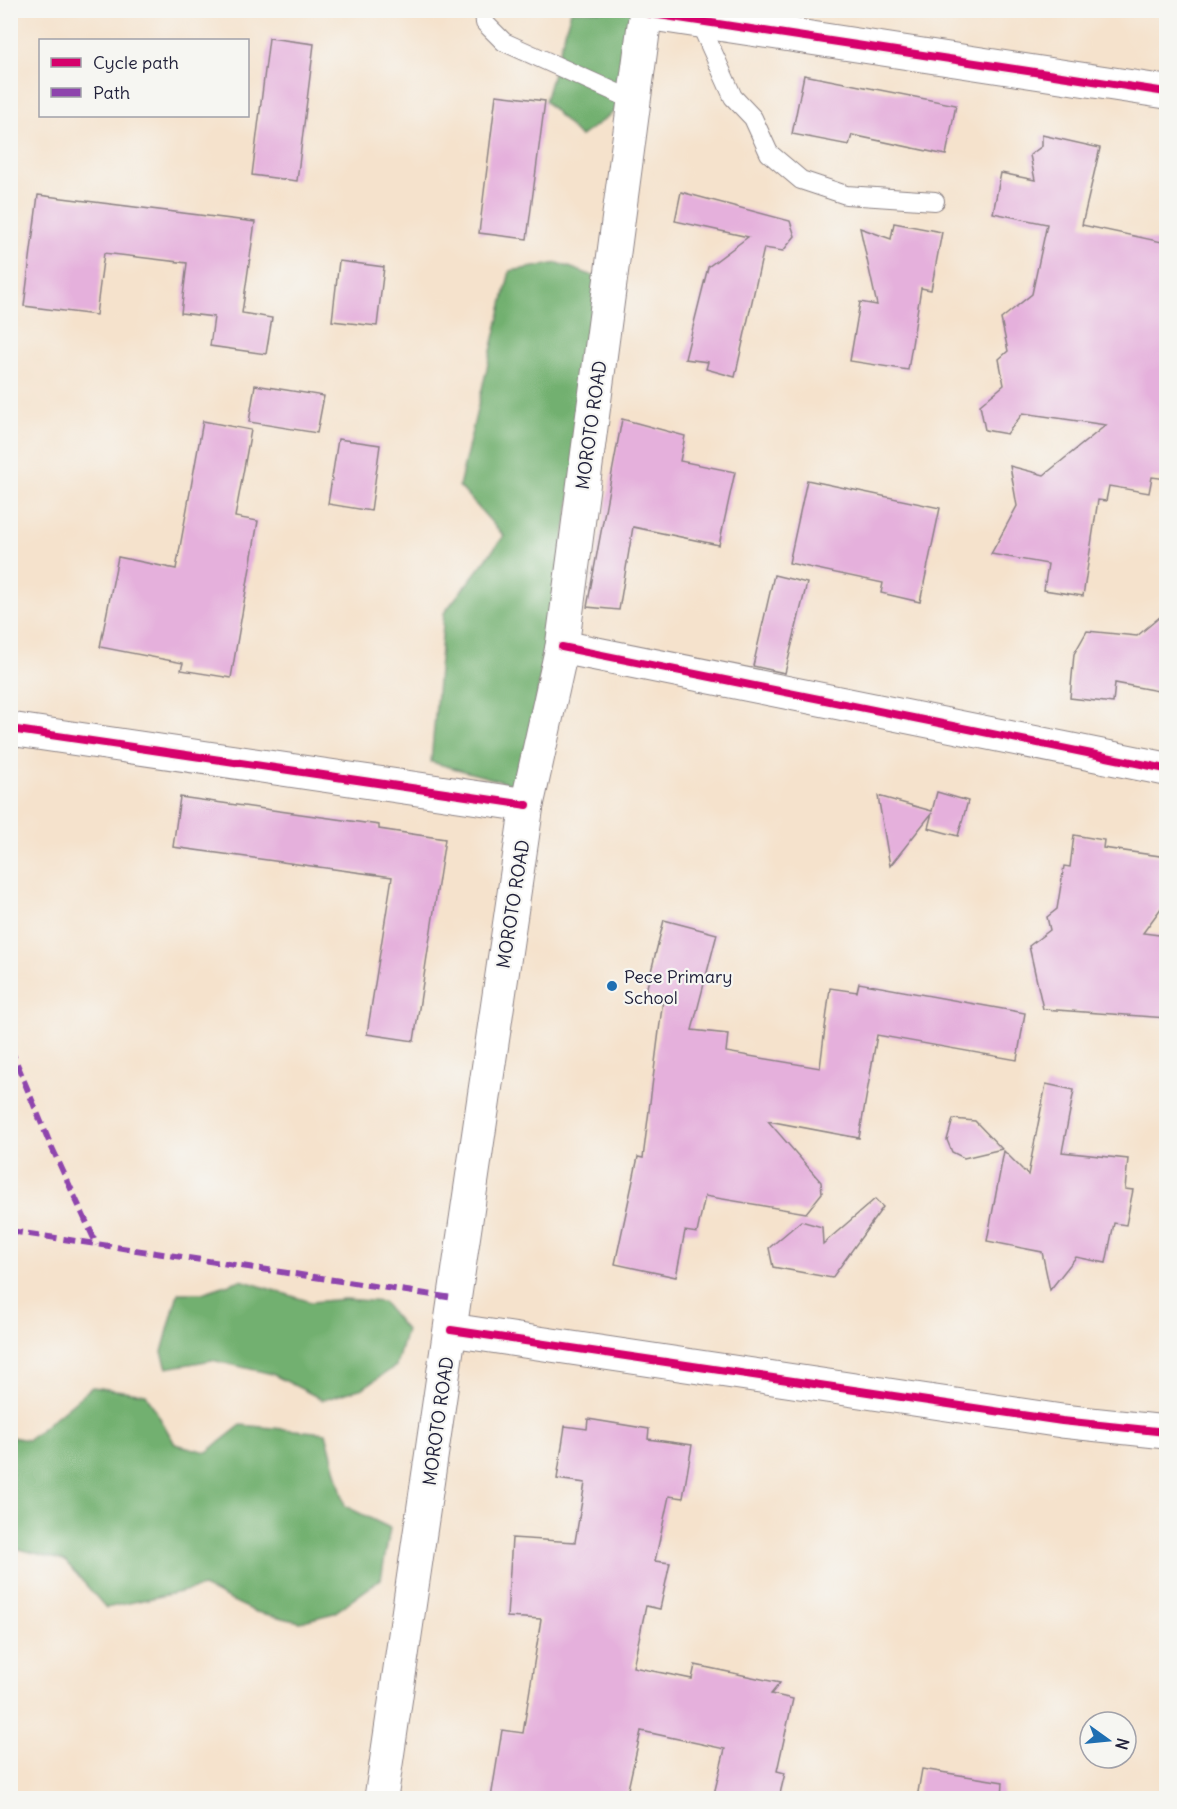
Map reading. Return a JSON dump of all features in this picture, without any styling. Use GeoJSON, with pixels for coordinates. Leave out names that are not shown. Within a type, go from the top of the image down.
{"type":"FeatureCollection","features":[{"type":"Feature","properties":{"kind":"street","name":"MOROTO ROAD"},"geometry":{"type":"LineString","coordinates":[[381,1798],[527,805],[561,647],[646,12]]}},
{"type":"Feature","properties":{"kind":"street"},"geometry":{"type":"LineString","coordinates":[[646,12],[1167,92]]}},
{"type":"Feature","properties":{"kind":"street"},"geometry":{"type":"LineString","coordinates":[[561,647],[1167,769]]}},
{"type":"Feature","properties":{"kind":"street"},"geometry":{"type":"LineString","coordinates":[[10,729],[527,805]]}},
{"type":"Feature","properties":{"kind":"street"},"geometry":{"type":"LineString","coordinates":[[451,1330],[1062,1421],[1167,1432]]}},
{"type":"Feature","properties":{"kind":"lane"},"geometry":{"type":"LineString","coordinates":[[484,10],[484,23],[504,42],[635,101]]}},
{"type":"Feature","properties":{"kind":"lane"},"geometry":{"type":"LineString","coordinates":[[698,20],[733,98],[753,118],[768,153],[801,180],[846,195],[935,201]]}},
{"type":"Feature","properties":{"kind":"green space"},"geometry":{"type":"Polygon","coordinates":[[[571,11],[637,11],[630,55],[615,111],[580,137],[545,101],[571,11]]]}},
{"type":"Feature","properties":{"kind":"green space"},"geometry":{"type":"Polygon","coordinates":[[[558,263],[607,281],[522,787],[431,762],[444,613],[504,536],[459,486],[510,271],[558,263]]]}},
{"type":"Feature","properties":{"kind":"green space"},"geometry":{"type":"Polygon","coordinates":[[[241,1280],[311,1302],[345,1299],[383,1302],[406,1330],[396,1366],[363,1388],[323,1400],[272,1374],[212,1360],[167,1368],[162,1352],[178,1293],[202,1293],[241,1280]]]}},
{"type":"Feature","properties":{"kind":"green space"},"geometry":{"type":"Polygon","coordinates":[[[92,1387],[146,1394],[175,1444],[207,1452],[241,1425],[326,1433],[345,1506],[390,1528],[381,1579],[334,1613],[300,1622],[256,1612],[203,1587],[106,1608],[65,1561],[11,1547],[11,1437],[28,1440],[92,1387]]]}},
{"type":"Feature","properties":{"kind":"building"},"geometry":{"type":"Polygon","coordinates":[[[269,38],[314,44],[297,181],[252,175],[269,38]]]}},
{"type":"Feature","properties":{"kind":"building"},"geometry":{"type":"Polygon","coordinates":[[[804,75],[956,105],[946,155],[852,135],[849,145],[792,134],[804,75]]]}},
{"type":"Feature","properties":{"kind":"building"},"geometry":{"type":"Polygon","coordinates":[[[496,95],[545,101],[527,239],[479,233],[496,95]]]}},
{"type":"Feature","properties":{"kind":"building"},"geometry":{"type":"Polygon","coordinates":[[[1042,135],[1100,148],[1082,225],[1167,243],[1167,479],[1152,477],[1149,493],[1109,486],[1106,501],[1098,500],[1083,596],[1044,590],[1048,564],[991,554],[1017,506],[1010,466],[1044,475],[1106,425],[1023,413],[1007,434],[985,430],[980,405],[1004,385],[999,359],[1008,351],[1001,319],[1032,294],[1047,224],[993,213],[1001,173],[1035,180],[1030,155],[1042,146],[1042,135]]]}},
{"type":"Feature","properties":{"kind":"building"},"geometry":{"type":"Polygon","coordinates":[[[681,192],[790,221],[795,236],[783,251],[764,248],[735,377],[706,369],[708,362],[685,359],[708,267],[748,237],[675,221],[681,192]]]}},
{"type":"Feature","properties":{"kind":"building"},"geometry":{"type":"Polygon","coordinates":[[[38,195],[255,222],[242,313],[272,318],[266,354],[210,346],[214,317],[181,313],[187,263],[104,253],[96,315],[24,306],[38,195]]]}},
{"type":"Feature","properties":{"kind":"building"},"geometry":{"type":"Polygon","coordinates":[[[894,223],[942,232],[931,290],[921,288],[908,370],[850,361],[860,302],[877,305],[860,228],[891,239],[894,223]]]}},
{"type":"Feature","properties":{"kind":"building"},"geometry":{"type":"Polygon","coordinates":[[[339,261],[384,267],[377,326],[332,321],[339,261]]]}},
{"type":"Feature","properties":{"kind":"building"},"geometry":{"type":"Polygon","coordinates":[[[255,385],[324,396],[317,433],[249,422],[255,385]]]}},
{"type":"Feature","properties":{"kind":"building"},"geometry":{"type":"Polygon","coordinates":[[[622,419],[685,436],[680,461],[735,472],[719,545],[633,527],[619,610],[587,607],[622,419]]]}},
{"type":"Feature","properties":{"kind":"building"},"geometry":{"type":"Polygon","coordinates":[[[203,421],[251,430],[235,517],[258,521],[231,678],[181,670],[183,663],[100,647],[118,557],[176,569],[203,421]]]}},
{"type":"Feature","properties":{"kind":"building"},"geometry":{"type":"Polygon","coordinates":[[[338,439],[380,445],[371,511],[328,504],[338,439]]]}},
{"type":"Feature","properties":{"kind":"building"},"geometry":{"type":"Polygon","coordinates":[[[807,480],[940,508],[920,602],[881,593],[883,583],[789,563],[807,480]]]}},
{"type":"Feature","properties":{"kind":"building"},"geometry":{"type":"Polygon","coordinates":[[[774,575],[807,583],[785,673],[753,666],[774,575]]]}},
{"type":"Feature","properties":{"kind":"building"},"geometry":{"type":"Polygon","coordinates":[[[1167,611],[1167,679],[1158,691],[1115,683],[1113,703],[1070,698],[1074,654],[1087,631],[1137,636],[1167,611]]]}},
{"type":"Feature","properties":{"kind":"building"},"geometry":{"type":"Polygon","coordinates":[[[937,792],[968,801],[958,836],[928,828],[932,813],[890,866],[878,796],[932,811],[937,792]]]}},
{"type":"Feature","properties":{"kind":"building"},"geometry":{"type":"Polygon","coordinates":[[[180,797],[379,825],[379,829],[445,839],[414,1041],[367,1034],[392,877],[173,847],[180,797]]]}},
{"type":"Feature","properties":{"kind":"building"},"geometry":{"type":"Polygon","coordinates":[[[1074,835],[1104,840],[1103,848],[1167,857],[1167,900],[1143,933],[1167,936],[1167,1018],[1043,1009],[1029,946],[1050,930],[1047,917],[1057,909],[1064,866],[1070,867],[1074,835]]]}},
{"type":"Feature","properties":{"kind":"building"},"geometry":{"type":"Polygon","coordinates":[[[664,920],[717,934],[692,1030],[728,1034],[726,1052],[820,1068],[830,988],[857,992],[859,983],[1025,1013],[1017,1060],[877,1035],[859,1138],[768,1121],[821,1182],[822,1193],[806,1213],[705,1196],[697,1233],[685,1231],[676,1277],[615,1264],[638,1157],[643,1158],[663,999],[645,995],[664,920]]]}},
{"type":"Feature","properties":{"kind":"building"},"geometry":{"type":"Polygon","coordinates":[[[1046,1084],[1074,1090],[1062,1152],[1128,1159],[1125,1189],[1133,1190],[1126,1225],[1114,1223],[1106,1263],[1076,1257],[1050,1290],[1042,1252],[987,1241],[1004,1151],[1028,1175],[1046,1084]]]}},
{"type":"Feature","properties":{"kind":"building"},"geometry":{"type":"Polygon","coordinates":[[[953,1119],[975,1121],[1002,1149],[964,1158],[952,1152],[947,1140],[953,1119]]]}},
{"type":"Feature","properties":{"kind":"building"},"geometry":{"type":"Polygon","coordinates":[[[875,1199],[883,1207],[832,1278],[773,1267],[769,1248],[801,1221],[822,1227],[823,1244],[875,1199]]]}},
{"type":"Feature","properties":{"kind":"building"},"geometry":{"type":"Polygon","coordinates":[[[588,1419],[649,1429],[648,1439],[692,1445],[683,1498],[669,1496],[655,1561],[670,1563],[660,1609],[646,1606],[633,1667],[692,1679],[695,1665],[780,1683],[771,1694],[793,1699],[777,1771],[785,1773],[779,1798],[713,1798],[725,1749],[641,1731],[626,1798],[491,1798],[502,1730],[523,1733],[541,1619],[507,1617],[512,1538],[575,1542],[585,1483],[557,1479],[565,1426],[587,1429],[588,1419]]]}},
{"type":"Feature","properties":{"kind":"building"},"geometry":{"type":"Polygon","coordinates":[[[922,1769],[1003,1782],[1002,1798],[917,1798],[922,1769]]]}},
{"type":"Feature","properties":{"kind":"marked path"},"geometry":{"type":"LineString","coordinates":[[10,745],[12,730]]}},
{"type":"Feature","properties":{"kind":"marked path"},"geometry":{"type":"LineString","coordinates":[[10,1047],[48,1139],[97,1245]]}},
{"type":"Feature","properties":{"kind":"marked path"},"geometry":{"type":"LineString","coordinates":[[10,1231],[453,1298]]}},
{"type":"Feature","properties":{"kind":"cycle path"},"geometry":{"type":"LineString","coordinates":[[646,13],[1166,92]]}},
{"type":"Feature","properties":{"kind":"cycle path"},"geometry":{"type":"LineString","coordinates":[[562,647],[1166,769]]}},
{"type":"Feature","properties":{"kind":"cycle path"},"geometry":{"type":"LineString","coordinates":[[10,729],[527,805]]}},
{"type":"Feature","properties":{"kind":"cycle path"},"geometry":{"type":"LineString","coordinates":[[451,1330],[1062,1421],[1166,1432]]}},
{"type":"Feature","properties":{"kind":"place","name":"Pece Primary School"},"geometry":{"type":"Point","coordinates":[612,986]}}]}
